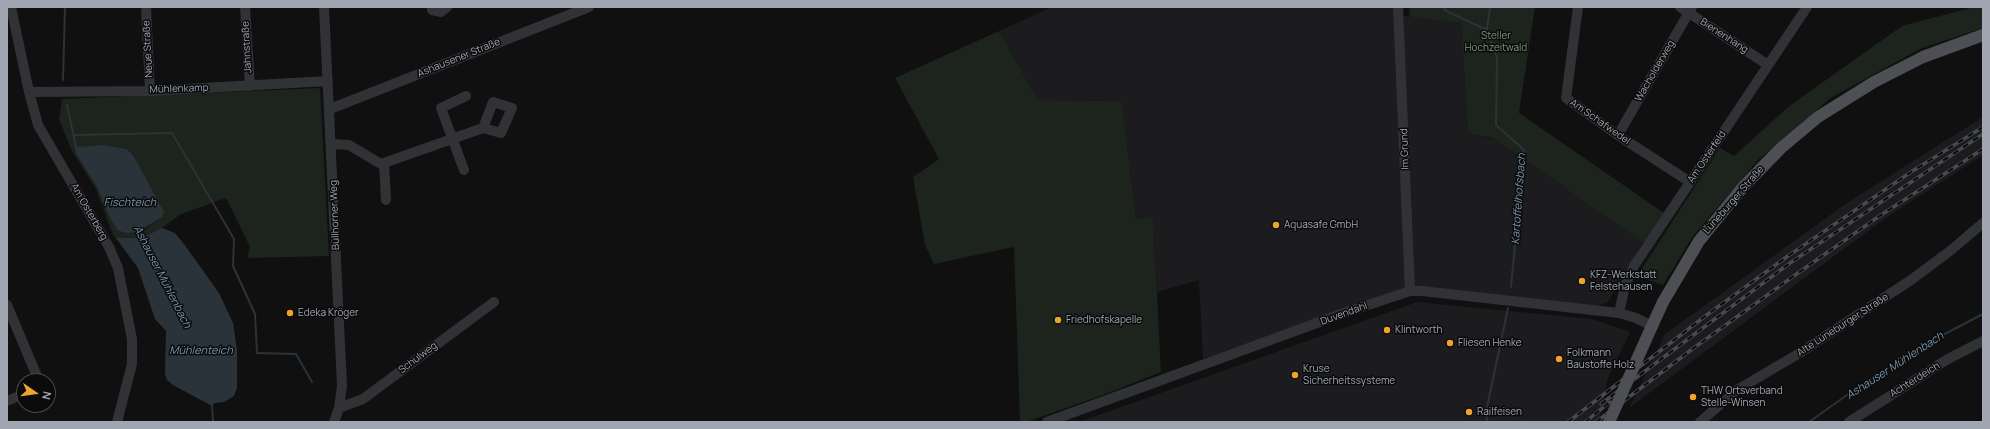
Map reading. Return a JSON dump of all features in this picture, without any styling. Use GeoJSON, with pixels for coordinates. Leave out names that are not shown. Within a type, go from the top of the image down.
{"type":"FeatureCollection","features":[{"type":"Feature","properties":{"kind":"main road","name":"Lüneburger Straße"},"geometry":{"type":"LineString","coordinates":[[1609,422],[1663,302],[1699,240],[1743,187],[1781,148],[1818,117],[1874,82],[1923,57],[1983,35]]}},
{"type":"Feature","properties":{"kind":"street","name":"Am Osterberg"},"geometry":{"type":"LineString","coordinates":[[11,7],[29,92],[38,125],[109,247],[118,268],[132,339],[132,364],[116,422]]}},
{"type":"Feature","properties":{"kind":"street","name":"Neue Straße"},"geometry":{"type":"LineString","coordinates":[[146,7],[150,91]]}},
{"type":"Feature","properties":{"kind":"street","name":"Jahnstraße"},"geometry":{"type":"LineString","coordinates":[[245,7],[250,86]]}},
{"type":"Feature","properties":{"kind":"street","name":"Büllhorner Weg"},"geometry":{"type":"LineString","coordinates":[[324,7],[332,144],[342,386],[339,408],[334,422]]}},
{"type":"Feature","properties":{"kind":"street"},"geometry":{"type":"LineString","coordinates":[[433,7],[432,10],[442,12],[447,7]]}},
{"type":"Feature","properties":{"kind":"street","name":"Ashausener Straße"},"geometry":{"type":"LineString","coordinates":[[330,109],[589,7]]}},
{"type":"Feature","properties":{"kind":"street","name":"Im Grund"},"geometry":{"type":"LineString","coordinates":[[1398,7],[1410,291]]}},
{"type":"Feature","properties":{"kind":"street","name":"Am Schafwedel"},"geometry":{"type":"LineString","coordinates":[[1578,7],[1566,98],[1619,136],[1690,182]]}},
{"type":"Feature","properties":{"kind":"street","name":"Am Osterfeld"},"geometry":{"type":"LineString","coordinates":[[1619,313],[1625,286],[1634,266],[1807,7]]}},
{"type":"Feature","properties":{"kind":"street","name":"Wacholderweg"},"geometry":{"type":"LineString","coordinates":[[1619,136],[1687,9]]}},
{"type":"Feature","properties":{"kind":"street","name":"Bienenhang"},"geometry":{"type":"LineString","coordinates":[[1687,9],[1768,65]]}},
{"type":"Feature","properties":{"kind":"street","name":"Mühlenkamp"},"geometry":{"type":"LineString","coordinates":[[29,92],[150,91],[328,81]]}},
{"type":"Feature","properties":{"kind":"street"},"geometry":{"type":"LineString","coordinates":[[464,170],[441,108],[466,96]]}},
{"type":"Feature","properties":{"kind":"street"},"geometry":{"type":"LineString","coordinates":[[332,144],[349,145],[381,164],[483,128]]}},
{"type":"Feature","properties":{"kind":"street"},"geometry":{"type":"LineString","coordinates":[[384,163],[386,200]]}},
{"type":"Feature","properties":{"kind":"street","name":"Alte Lüneburger Straße"},"geometry":{"type":"LineString","coordinates":[[1700,422],[1736,390],[1798,354],[1911,280],[1950,251],[1983,223]]}},
{"type":"Feature","properties":{"kind":"street","name":"Duvendahl"},"geometry":{"type":"LineString","coordinates":[[1047,422],[1344,313],[1410,291],[1422,291],[1619,313],[1636,318],[1652,326]]}},
{"type":"Feature","properties":{"kind":"street","name":"Schulweg"},"geometry":{"type":"LineString","coordinates":[[339,408],[363,399],[494,302]]}},
{"type":"Feature","properties":{"kind":"street"},"geometry":{"type":"LineString","coordinates":[[7,305],[36,373]]}},
{"type":"Feature","properties":{"kind":"street","name":"Achterdeich"},"geometry":{"type":"LineString","coordinates":[[1849,422],[1948,359],[1983,341]]}},
{"type":"Feature","properties":{"kind":"street","name":"Achterdeich"},"geometry":{"type":"LineString","coordinates":[[1862,422],[1901,394],[1954,362],[1983,341]]}},
{"type":"Feature","properties":{"kind":"shaded area"},"geometry":{"type":"Polygon","coordinates":[[[1052,7],[1396,7],[1397,15],[1461,23],[1468,134],[1494,139],[1643,242],[1608,302],[1594,307],[1403,288],[1203,359],[1199,280],[1157,292],[1153,217],[1136,219],[1122,101],[1038,100],[999,31],[1052,7]]]}},
{"type":"Feature","properties":{"kind":"shaded area"},"geometry":{"type":"Polygon","coordinates":[[[1983,117],[1983,155],[1887,217],[1629,408],[1665,334],[1847,203],[1983,117]]]}},
{"type":"Feature","properties":{"kind":"shaded area"},"geometry":{"type":"Polygon","coordinates":[[[1417,302],[1592,319],[1630,332],[1608,378],[1599,422],[1079,422],[1417,302]]]}},
{"type":"Feature","properties":{"kind":"green space","name":"Steller Hochzeitwald"},"geometry":{"type":"Polygon","coordinates":[[[1409,7],[1535,7],[1519,113],[1664,213],[1644,243],[1493,138],[1468,134],[1461,23],[1410,17],[1409,7]]]}},
{"type":"Feature","properties":{"kind":"green space"},"geometry":{"type":"Polygon","coordinates":[[[1974,7],[1983,7],[1983,28],[1922,48],[1832,97],[1758,160],[1693,236],[1663,285],[1637,276],[1720,148],[1734,156],[1788,107],[1902,26],[1974,7]]]}},
{"type":"Feature","properties":{"kind":"green space"},"geometry":{"type":"Polygon","coordinates":[[[999,31],[1038,100],[1122,101],[1136,219],[1153,217],[1161,372],[1103,395],[1026,422],[1020,422],[1014,247],[934,264],[925,245],[913,177],[939,159],[895,78],[999,31]]]}},
{"type":"Feature","properties":{"kind":"green space"},"geometry":{"type":"Polygon","coordinates":[[[320,88],[329,256],[247,258],[250,247],[226,198],[181,214],[162,228],[142,238],[116,238],[113,235],[96,189],[71,149],[59,119],[62,99],[320,88]],[[105,145],[76,154],[97,187],[108,214],[117,230],[125,233],[145,229],[162,217],[133,155],[127,149],[105,145]]]}},
{"type":"Feature","properties":{"kind":"water","name":"Fischteich"},"geometry":{"type":"Polygon","coordinates":[[[105,145],[127,149],[133,155],[164,212],[162,217],[138,232],[125,233],[117,230],[108,214],[97,187],[76,154],[75,147],[105,145]]]}},
{"type":"Feature","properties":{"kind":"water","name":"Mühlenteich"},"geometry":{"type":"Polygon","coordinates":[[[162,228],[175,233],[184,244],[219,293],[233,323],[237,350],[237,388],[234,396],[224,402],[215,403],[212,406],[173,385],[167,380],[165,374],[166,331],[155,319],[138,268],[116,238],[142,238],[162,228]]]}},
{"type":"Feature","properties":{"kind":"waterway","name":"Ashauser Mühlenbach"},"geometry":{"type":"LineString","coordinates":[[63,80],[65,7]]}},
{"type":"Feature","properties":{"kind":"waterway","name":"Kartoffelhofsbach"},"geometry":{"type":"LineString","coordinates":[[1443,7],[1446,11],[1487,30],[1497,58],[1496,125],[1524,150],[1511,287]]}},
{"type":"Feature","properties":{"kind":"waterway"},"geometry":{"type":"LineString","coordinates":[[1487,29],[1490,7]]}},
{"type":"Feature","properties":{"kind":"waterway","name":"Ashauser Mühlenbach"},"geometry":{"type":"LineString","coordinates":[[67,105],[76,147]]}},
{"type":"Feature","properties":{"kind":"waterway"},"geometry":{"type":"LineString","coordinates":[[73,135],[172,133],[234,239],[233,266],[255,314],[257,353],[296,354],[312,382]]}},
{"type":"Feature","properties":{"kind":"waterway","name":"Ashauser Mühlenbach"},"geometry":{"type":"LineString","coordinates":[[137,229],[143,240]]}},
{"type":"Feature","properties":{"kind":"waterway","name":"Kartoffelhofsbach"},"geometry":{"type":"LineString","coordinates":[[1487,422],[1486,412],[1508,308]]}},
{"type":"Feature","properties":{"kind":"waterway","name":"Ashauser Mühlenbach"},"geometry":{"type":"LineString","coordinates":[[1809,422],[1857,388],[1935,339],[1983,314]]}},
{"type":"Feature","properties":{"kind":"waterway","name":"Ashauser Mühlenbach"},"geometry":{"type":"LineString","coordinates":[[212,405],[213,422]]}},
{"type":"Feature","properties":{"kind":"railway"},"geometry":{"type":"LineString","coordinates":[[1568,422],[1704,317],[1788,256],[1911,172],[1983,127]]}},
{"type":"Feature","properties":{"kind":"railway"},"geometry":{"type":"LineString","coordinates":[[1601,404],[1790,263],[1983,134]]}},
{"type":"Feature","properties":{"kind":"railway"},"geometry":{"type":"LineString","coordinates":[[1596,422],[1695,347],[1798,273],[1881,215],[1983,149]]}},
{"type":"Feature","properties":{"kind":"railway"},"geometry":{"type":"LineString","coordinates":[[1585,422],[1610,402]]}},
{"type":"Feature","properties":{"kind":"place","name":"Aquasafe GmbH"},"geometry":{"type":"Point","coordinates":[1276,225]}},
{"type":"Feature","properties":{"kind":"place","name":"KFZ-Werkstatt Felstehausen"},"geometry":{"type":"Point","coordinates":[1582,281]}},
{"type":"Feature","properties":{"kind":"place","name":"Edeka Kröger"},"geometry":{"type":"Point","coordinates":[290,313]}},
{"type":"Feature","properties":{"kind":"place","name":"Friedhofskapelle"},"geometry":{"type":"Point","coordinates":[1058,320]}},
{"type":"Feature","properties":{"kind":"place","name":"Klintworth"},"geometry":{"type":"Point","coordinates":[1387,330]}},
{"type":"Feature","properties":{"kind":"place","name":"Fliesen Henke"},"geometry":{"type":"Point","coordinates":[1450,343]}},
{"type":"Feature","properties":{"kind":"place","name":"Folkmann Baustoffe Holz"},"geometry":{"type":"Point","coordinates":[1559,359]}},
{"type":"Feature","properties":{"kind":"place","name":"Kruse Sicherheitssysteme"},"geometry":{"type":"Point","coordinates":[1295,375]}},
{"type":"Feature","properties":{"kind":"place","name":"THW Ortsverband Stelle-Winsen"},"geometry":{"type":"Point","coordinates":[1693,397]}},
{"type":"Feature","properties":{"kind":"place","name":"Railfeisen"},"geometry":{"type":"Point","coordinates":[1469,412]}}]}
